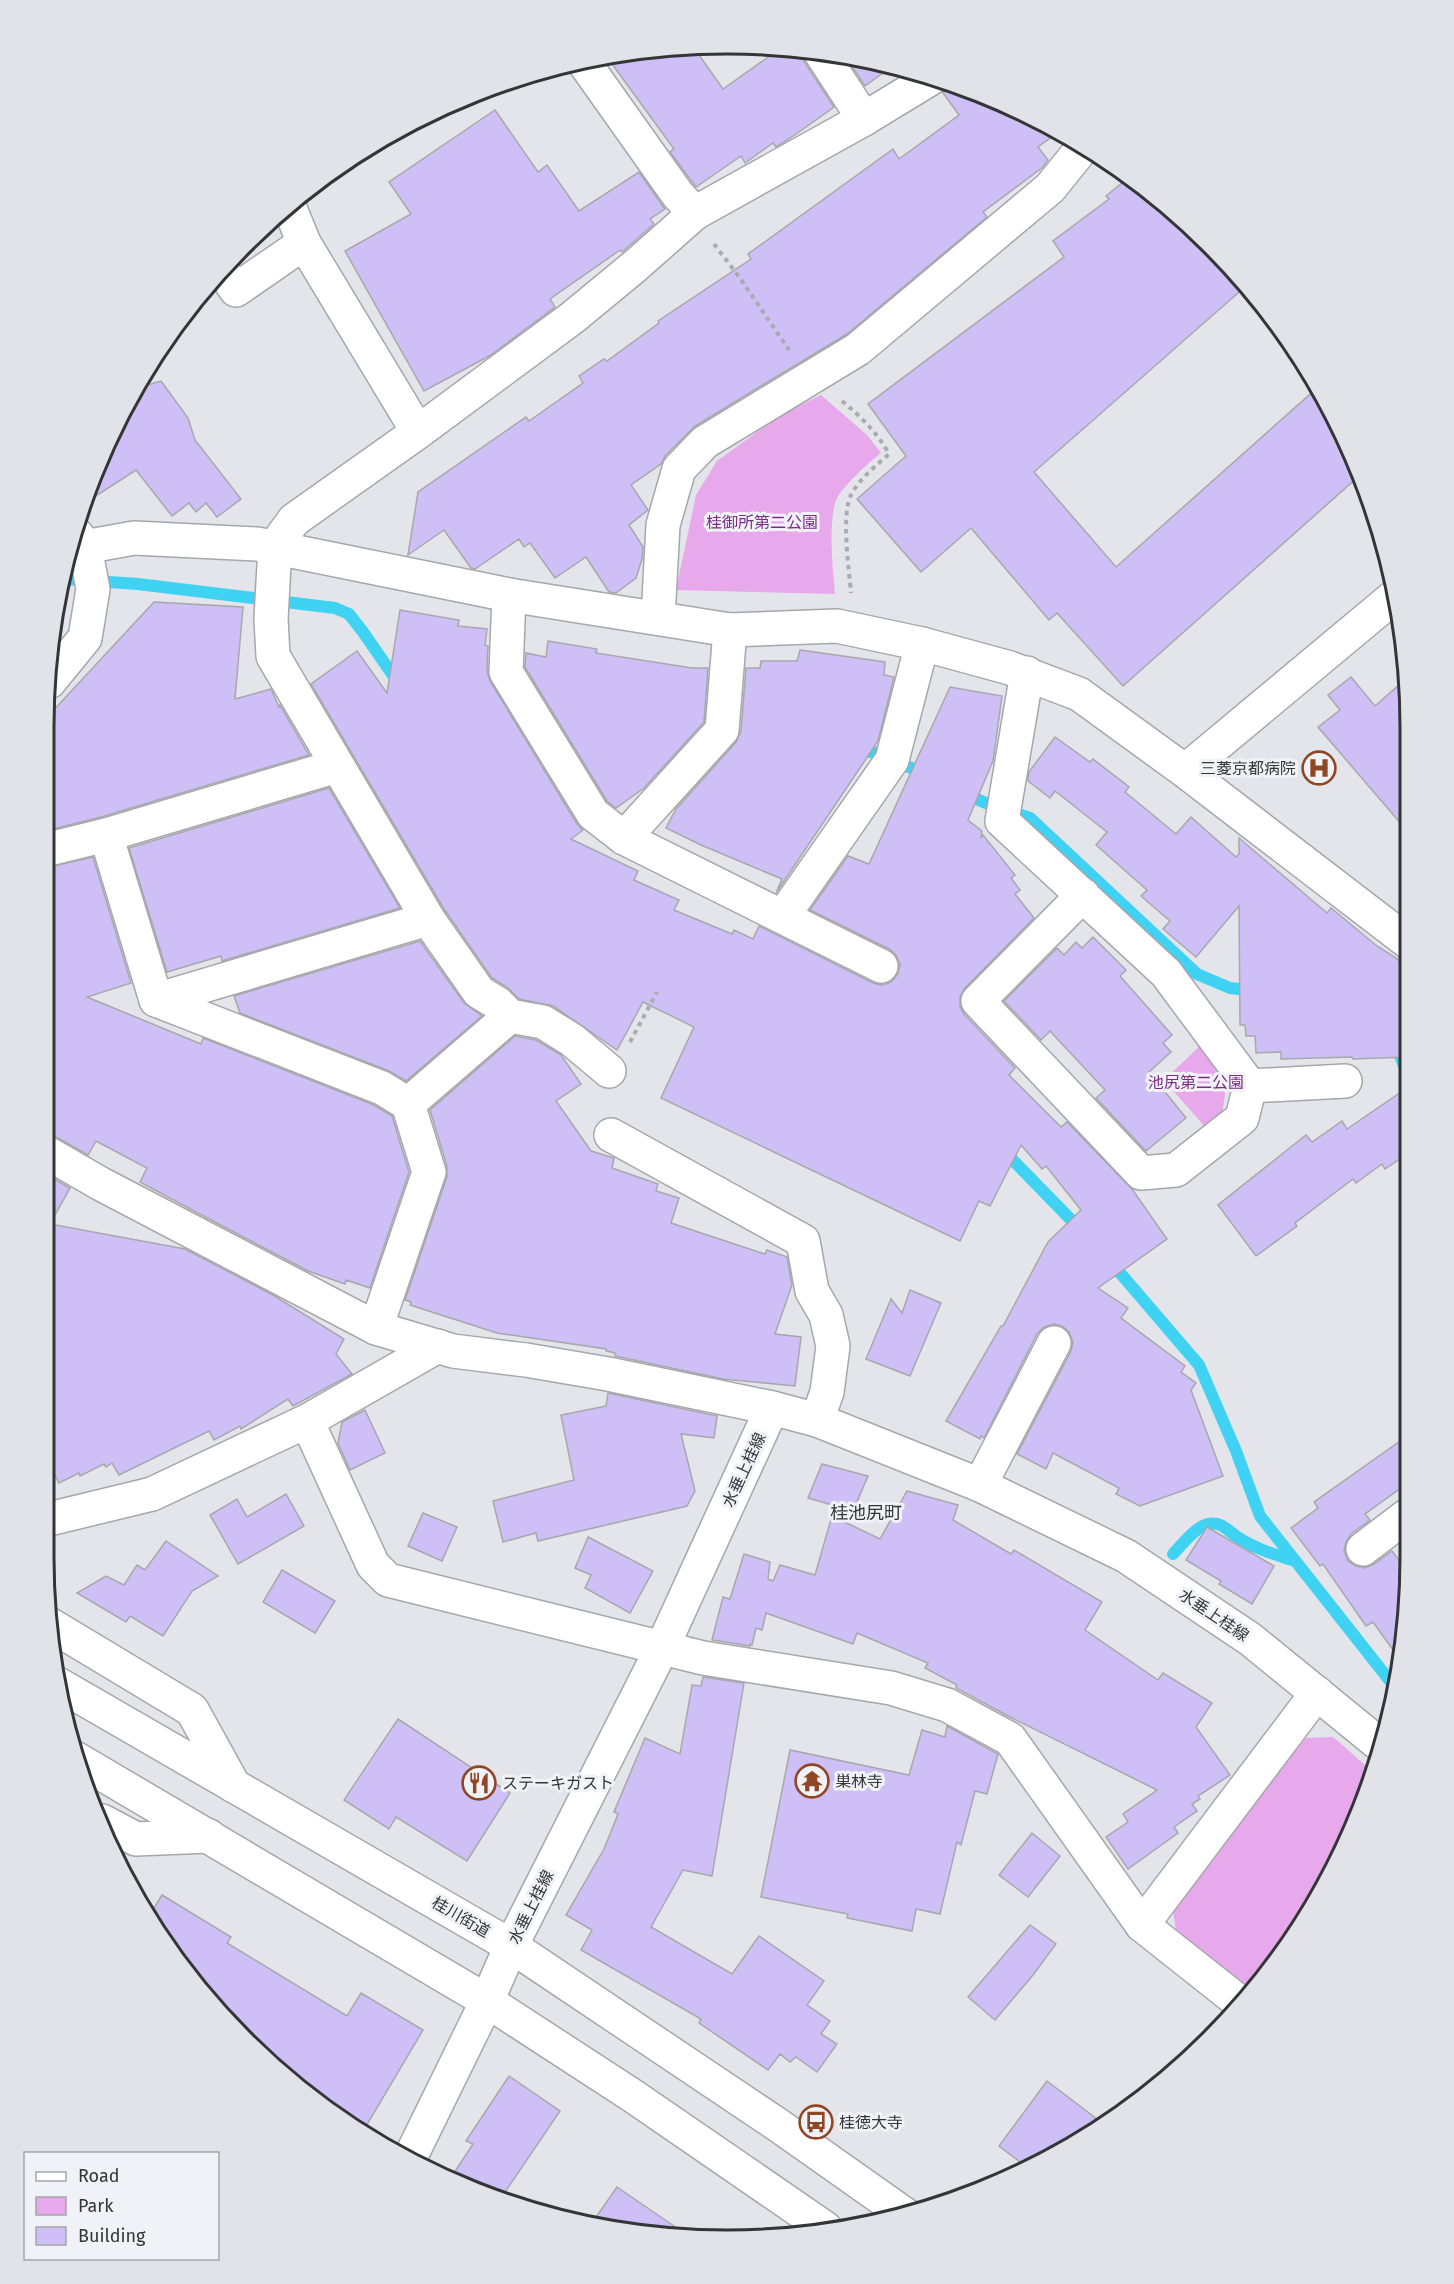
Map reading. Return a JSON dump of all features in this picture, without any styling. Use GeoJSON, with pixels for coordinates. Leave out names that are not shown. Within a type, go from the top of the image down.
{"type":"FeatureCollection","features":[{"type":"Feature","properties":{"kind":"street"},"geometry":{"type":"LineString","coordinates":[[827,62],[864,119]]}},
{"type":"Feature","properties":{"kind":"street"},"geometry":{"type":"LineString","coordinates":[[588,69],[678,195],[695,213]]}},
{"type":"Feature","properties":{"kind":"street"},"geometry":{"type":"LineString","coordinates":[[609,1071],[572,1040],[543,1022],[510,1016],[497,1003],[479,992],[428,919],[273,656],[271,619],[275,546],[294,519],[418,432],[572,318],[695,213],[864,119],[922,84]]}},
{"type":"Feature","properties":{"kind":"street"},"geometry":{"type":"LineString","coordinates":[[658,618],[663,525],[679,469],[705,442],[858,349],[1050,188],[1078,153]]}},
{"type":"Feature","properties":{"kind":"street"},"geometry":{"type":"LineString","coordinates":[[292,214],[304,243],[418,432]]}},
{"type":"Feature","properties":{"kind":"street"},"geometry":{"type":"LineString","coordinates":[[227,277],[236,290],[304,243]]}},
{"type":"Feature","properties":{"kind":"street"},"geometry":{"type":"LineString","coordinates":[[56,674],[86,638],[83,558],[134,538],[275,546],[509,595],[730,630],[837,626],[855,629],[922,644],[1027,673],[1078,694],[1185,771],[1400,936]]}},
{"type":"Feature","properties":{"kind":"street"},"geometry":{"type":"LineString","coordinates":[[509,595],[506,672],[593,814],[624,838],[881,966]]}},
{"type":"Feature","properties":{"kind":"street"},"geometry":{"type":"LineString","coordinates":[[1185,771],[1388,602]]}},
{"type":"Feature","properties":{"kind":"street"},"geometry":{"type":"LineString","coordinates":[[624,838],[722,730],[730,630]]}},
{"type":"Feature","properties":{"kind":"street"},"geometry":{"type":"LineString","coordinates":[[783,916],[892,760],[922,644]]}},
{"type":"Feature","properties":{"kind":"street"},"geometry":{"type":"LineString","coordinates":[[1027,673],[1002,820],[1166,973],[1250,1086]]}},
{"type":"Feature","properties":{"kind":"street"},"geometry":{"type":"LineString","coordinates":[[54,848],[106,835],[337,766]]}},
{"type":"Feature","properties":{"kind":"street"},"geometry":{"type":"LineString","coordinates":[[106,835],[156,1000]]}},
{"type":"Feature","properties":{"kind":"street"},"geometry":{"type":"LineString","coordinates":[[1083,895],[978,1001],[1141,1173],[1176,1170],[1242,1118],[1250,1086]]}},
{"type":"Feature","properties":{"kind":"street"},"geometry":{"type":"LineString","coordinates":[[156,1000],[428,919]]}},
{"type":"Feature","properties":{"kind":"street"},"geometry":{"type":"LineString","coordinates":[[156,1000],[382,1088],[408,1104],[429,1172],[376,1328]]}},
{"type":"Feature","properties":{"kind":"street"},"geometry":{"type":"LineString","coordinates":[[408,1104],[510,1016]]}},
{"type":"Feature","properties":{"kind":"street"},"geometry":{"type":"LineString","coordinates":[[1250,1086],[1346,1081]]}},
{"type":"Feature","properties":{"kind":"street"},"geometry":{"type":"LineString","coordinates":[[611,1136],[803,1241],[812,1291],[826,1315],[833,1346],[827,1392],[817,1420]]}},
{"type":"Feature","properties":{"kind":"street"},"geometry":{"type":"LineString","coordinates":[[54,1157],[101,1184],[376,1328],[453,1351],[526,1360],[608,1374],[772,1408]]}},
{"type":"Feature","properties":{"kind":"street"},"geometry":{"type":"LineString","coordinates":[[980,1485],[1054,1343]]}},
{"type":"Feature","properties":{"kind":"street"},"geometry":{"type":"LineString","coordinates":[[54,1518],[152,1494],[307,1421],[438,1346]]}},
{"type":"Feature","properties":{"kind":"street","name":"水垂上桂線"},"geometry":{"type":"LineString","coordinates":[[413,2152],[487,2001],[511,1946],[662,1648],[772,1408],[817,1420],[980,1485],[1126,1556],[1250,1640],[1374,1741]]}},
{"type":"Feature","properties":{"kind":"street"},"geometry":{"type":"LineString","coordinates":[[307,1421],[373,1565],[388,1580],[703,1658],[891,1688],[947,1705],[1010,1739],[1142,1925],[1235,1999]]}},
{"type":"Feature","properties":{"kind":"street"},"geometry":{"type":"LineString","coordinates":[[1364,1549],[1400,1521]]}},
{"type":"Feature","properties":{"kind":"street"},"geometry":{"type":"LineString","coordinates":[[58,1630],[192,1710],[234,1786]]}},
{"type":"Feature","properties":{"kind":"street","name":"桂川街道"},"geometry":{"type":"LineString","coordinates":[[67,1689],[511,1946],[778,2125],[896,2208]]}},
{"type":"Feature","properties":{"kind":"street"},"geometry":{"type":"LineString","coordinates":[[1142,1925],[1317,1693]]}},
{"type":"Feature","properties":{"kind":"street"},"geometry":{"type":"LineString","coordinates":[[88,1765],[487,2001],[633,2096],[818,2223]]}},
{"type":"Feature","properties":{"kind":"street"},"geometry":{"type":"LineString","coordinates":[[109,1825],[136,1839],[209,1836]]}},
{"type":"Feature","properties":{"kind":"path"},"geometry":{"type":"LineString","coordinates":[[695,213],[711,240],[759,304],[780,340],[811,377],[862,417],[880,437],[889,454],[860,482],[850,497],[846,512],[849,575],[855,629]]}},
{"type":"Feature","properties":{"kind":"path"},"geometry":{"type":"LineString","coordinates":[[609,1071],[622,1057],[657,992]]}},
{"type":"Feature","properties":{"kind":"green space","name":"桂御所第二公園"},"geometry":{"type":"Polygon","coordinates":[[[821,395],[867,435],[881,453],[846,485],[835,505],[832,544],[835,594],[676,590],[696,495],[717,461],[782,414],[821,395]]]}},
{"type":"Feature","properties":{"kind":"green space","name":"池尻第二公園"},"geometry":{"type":"Polygon","coordinates":[[[1201,1045],[1226,1087],[1222,1116],[1205,1127],[1164,1080],[1201,1045]]]}},
{"type":"Feature","properties":{"kind":"green space"},"geometry":{"type":"Polygon","coordinates":[[[1333,1737],[1366,1766],[1349,1815],[1310,1894],[1287,1931],[1246,1985],[1176,1932],[1172,1901],[1306,1738],[1333,1737]]]}},
{"type":"Feature","properties":{"kind":"building"},"geometry":{"type":"Polygon","coordinates":[[[699,55],[723,89],[771,55],[803,59],[834,107],[776,147],[773,143],[745,163],[741,156],[696,187],[670,152],[674,149],[612,64],[699,55]]]}},
{"type":"Feature","properties":{"kind":"building"},"geometry":{"type":"Polygon","coordinates":[[[852,66],[883,73],[865,86],[852,66]]]}},
{"type":"Feature","properties":{"kind":"building"},"geometry":{"type":"Polygon","coordinates":[[[945,91],[985,105],[1051,137],[1038,147],[1048,160],[1043,167],[983,212],[987,217],[847,334],[695,426],[665,456],[661,464],[631,485],[648,510],[629,525],[643,547],[636,578],[616,593],[609,592],[586,557],[555,578],[530,543],[524,547],[519,539],[475,569],[471,568],[444,530],[408,555],[418,492],[526,417],[529,421],[583,383],[579,376],[604,359],[607,361],[659,323],[658,321],[751,259],[748,254],[893,149],[899,159],[959,115],[943,93],[945,91]]]}},
{"type":"Feature","properties":{"kind":"building"},"geometry":{"type":"Polygon","coordinates":[[[495,110],[538,172],[547,165],[579,211],[639,172],[665,209],[650,219],[654,224],[622,252],[620,250],[550,299],[555,307],[491,355],[424,391],[345,251],[411,214],[389,182],[495,110]]]}},
{"type":"Feature","properties":{"kind":"building"},"geometry":{"type":"Polygon","coordinates":[[[1122,183],[1171,221],[1203,251],[1240,291],[1034,472],[1116,567],[1311,393],[1331,429],[1353,481],[1123,686],[1057,613],[1049,620],[971,528],[921,572],[857,499],[906,456],[868,404],[1064,257],[1053,241],[1109,199],[1106,196],[1122,183]]]}},
{"type":"Feature","properties":{"kind":"building"},"geometry":{"type":"Polygon","coordinates":[[[161,381],[188,418],[195,440],[241,499],[217,517],[206,503],[196,512],[189,503],[172,516],[136,470],[95,496],[123,429],[147,385],[161,381]]]}},
{"type":"Feature","properties":{"kind":"building"},"geometry":{"type":"Polygon","coordinates":[[[154,602],[243,607],[235,699],[271,689],[279,707],[280,705],[309,755],[54,829],[54,709],[154,602]]]}},
{"type":"Feature","properties":{"kind":"building"},"geometry":{"type":"Polygon","coordinates":[[[400,610],[459,620],[458,626],[487,629],[485,645],[488,646],[487,671],[490,681],[577,824],[583,830],[571,839],[638,871],[634,880],[679,900],[674,910],[732,934],[734,930],[753,939],[759,926],[873,983],[882,985],[891,982],[898,974],[900,964],[896,955],[889,949],[810,910],[848,856],[869,864],[950,687],[1002,696],[993,761],[968,820],[982,831],[981,838],[983,835],[1015,875],[1011,878],[1020,890],[1015,894],[1034,918],[965,988],[960,997],[960,1006],[964,1014],[1015,1068],[1009,1075],[1061,1127],[1067,1122],[1132,1189],[1167,1239],[1098,1288],[1128,1308],[1121,1318],[1185,1366],[1181,1372],[1196,1383],[1191,1390],[1223,1476],[1140,1506],[1116,1494],[1119,1488],[1053,1453],[1046,1469],[1017,1454],[1071,1351],[1073,1342],[1069,1332],[1062,1326],[1054,1324],[1044,1327],[1037,1334],[984,1438],[981,1436],[980,1439],[946,1421],[1003,1326],[1048,1242],[1081,1210],[1046,1166],[1042,1169],[1021,1145],[990,1206],[979,1201],[960,1241],[661,1098],[694,1027],[643,1002],[617,1050],[553,1006],[519,999],[507,987],[492,978],[444,909],[311,684],[357,651],[387,693],[400,610]]]}},
{"type":"Feature","properties":{"kind":"building"},"geometry":{"type":"Polygon","coordinates":[[[548,641],[597,649],[596,653],[692,668],[708,668],[704,722],[644,788],[616,808],[607,801],[525,667],[526,653],[546,657],[548,641]]]}},
{"type":"Feature","properties":{"kind":"building"},"geometry":{"type":"Polygon","coordinates":[[[800,650],[885,662],[884,675],[894,677],[878,741],[776,893],[782,879],[666,828],[676,809],[736,742],[741,731],[746,668],[760,668],[761,661],[797,661],[800,650]]]}},
{"type":"Feature","properties":{"kind":"building"},"geometry":{"type":"Polygon","coordinates":[[[1351,677],[1375,706],[1399,685],[1400,823],[1318,727],[1340,710],[1328,695],[1351,677]]]}},
{"type":"Feature","properties":{"kind":"building"},"geometry":{"type":"Polygon","coordinates":[[[1055,737],[1090,762],[1093,759],[1129,787],[1125,792],[1176,834],[1191,817],[1236,857],[1239,854],[1239,838],[1327,913],[1331,908],[1377,946],[1400,961],[1400,1057],[1281,1059],[1281,1052],[1256,1053],[1255,1036],[1246,1036],[1245,1025],[1240,1025],[1239,906],[1196,957],[1163,929],[1170,921],[1141,896],[1147,890],[1096,845],[1107,832],[1055,791],[1050,798],[1028,781],[1029,772],[1055,737]]]}},
{"type":"Feature","properties":{"kind":"building"},"geometry":{"type":"Polygon","coordinates":[[[329,788],[400,908],[222,961],[221,956],[167,972],[129,848],[329,788]]]}},
{"type":"Feature","properties":{"kind":"building"},"geometry":{"type":"Polygon","coordinates":[[[93,857],[131,983],[87,997],[201,1044],[203,1038],[374,1105],[392,1116],[409,1172],[370,1288],[346,1280],[345,1284],[308,1271],[194,1211],[140,1182],[147,1168],[96,1141],[88,1155],[54,1137],[54,866],[93,857]]]}},
{"type":"Feature","properties":{"kind":"building"},"geometry":{"type":"Polygon","coordinates":[[[1093,937],[1126,970],[1120,976],[1172,1035],[1163,1043],[1171,1052],[1149,1072],[1186,1118],[1146,1151],[1096,1098],[1105,1090],[1050,1031],[1041,1040],[1004,1001],[1057,948],[1064,955],[1076,942],[1082,948],[1093,937]]]}},
{"type":"Feature","properties":{"kind":"building"},"geometry":{"type":"Polygon","coordinates":[[[420,941],[464,1003],[482,1016],[406,1081],[389,1071],[240,1013],[234,996],[420,941]]]}},
{"type":"Feature","properties":{"kind":"building"},"geometry":{"type":"Polygon","coordinates":[[[515,1036],[536,1040],[561,1055],[581,1084],[556,1101],[591,1151],[614,1158],[612,1168],[658,1184],[656,1191],[679,1198],[671,1223],[765,1254],[767,1250],[787,1257],[792,1285],[775,1334],[801,1337],[795,1386],[723,1379],[615,1356],[615,1353],[606,1351],[606,1349],[497,1333],[410,1305],[411,1302],[405,1300],[447,1177],[447,1166],[430,1110],[515,1036]]]}},
{"type":"Feature","properties":{"kind":"building"},"geometry":{"type":"Polygon","coordinates":[[[1400,1093],[1400,1159],[1385,1169],[1382,1164],[1356,1183],[1353,1179],[1295,1223],[1297,1226],[1256,1256],[1218,1205],[1306,1135],[1312,1142],[1342,1121],[1347,1129],[1400,1093]]]}},
{"type":"Feature","properties":{"kind":"building"},"geometry":{"type":"Polygon","coordinates":[[[54,1179],[70,1188],[54,1217],[54,1179]]]}},
{"type":"Feature","properties":{"kind":"building"},"geometry":{"type":"Polygon","coordinates":[[[54,1225],[185,1249],[273,1295],[344,1339],[336,1354],[352,1374],[293,1406],[288,1399],[241,1429],[240,1426],[214,1440],[209,1431],[119,1475],[112,1463],[106,1467],[104,1464],[59,1483],[54,1474],[54,1225]]]}},
{"type":"Feature","properties":{"kind":"building"},"geometry":{"type":"Polygon","coordinates":[[[910,1290],[941,1303],[910,1376],[866,1359],[891,1299],[902,1313],[910,1290]]]}},
{"type":"Feature","properties":{"kind":"building"},"geometry":{"type":"Polygon","coordinates":[[[608,1393],[717,1416],[714,1438],[681,1434],[695,1491],[687,1506],[538,1541],[536,1533],[503,1542],[493,1501],[574,1480],[561,1415],[606,1406],[608,1393]]]}},
{"type":"Feature","properties":{"kind":"building"},"geometry":{"type":"Polygon","coordinates":[[[365,1410],[385,1453],[350,1470],[338,1443],[342,1422],[365,1410]]]}},
{"type":"Feature","properties":{"kind":"building"},"geometry":{"type":"Polygon","coordinates":[[[1400,1441],[1400,1489],[1365,1514],[1370,1520],[1351,1534],[1344,1551],[1348,1561],[1365,1568],[1392,1551],[1400,1561],[1399,1601],[1393,1650],[1373,1622],[1366,1626],[1323,1564],[1320,1566],[1291,1528],[1318,1508],[1314,1502],[1400,1441]]]}},
{"type":"Feature","properties":{"kind":"building"},"geometry":{"type":"Polygon","coordinates":[[[822,1464],[868,1476],[853,1511],[808,1498],[822,1464]]]}},
{"type":"Feature","properties":{"kind":"building"},"geometry":{"type":"Polygon","coordinates":[[[907,1491],[958,1505],[953,1520],[1011,1554],[1014,1550],[1102,1602],[1085,1630],[1158,1680],[1163,1673],[1212,1703],[1196,1727],[1230,1775],[1198,1796],[1200,1799],[1192,1804],[1197,1811],[1174,1827],[1178,1833],[1128,1869],[1106,1837],[1128,1822],[1123,1814],[1157,1790],[956,1688],[957,1685],[925,1668],[928,1663],[857,1633],[853,1644],[766,1613],[762,1630],[756,1628],[750,1646],[712,1640],[723,1597],[730,1599],[744,1554],[770,1562],[768,1579],[773,1581],[780,1565],[815,1575],[832,1516],[880,1539],[907,1491]]]}},
{"type":"Feature","properties":{"kind":"building"},"geometry":{"type":"Polygon","coordinates":[[[286,1494],[304,1526],[238,1564],[210,1515],[237,1499],[247,1517],[286,1494]]]}},
{"type":"Feature","properties":{"kind":"building"},"geometry":{"type":"Polygon","coordinates":[[[423,1513],[457,1527],[442,1561],[408,1546],[423,1513]]]}},
{"type":"Feature","properties":{"kind":"building"},"geometry":{"type":"Polygon","coordinates":[[[1207,1527],[1274,1566],[1252,1604],[1219,1584],[1221,1581],[1186,1560],[1207,1527]]]}},
{"type":"Feature","properties":{"kind":"building"},"geometry":{"type":"Polygon","coordinates":[[[588,1537],[653,1571],[630,1613],[585,1588],[591,1575],[575,1568],[588,1537]]]}},
{"type":"Feature","properties":{"kind":"building"},"geometry":{"type":"Polygon","coordinates":[[[166,1541],[218,1576],[192,1591],[163,1636],[130,1616],[126,1622],[77,1593],[106,1576],[124,1585],[137,1565],[145,1570],[166,1541]]]}},
{"type":"Feature","properties":{"kind":"building"},"geometry":{"type":"Polygon","coordinates":[[[282,1570],[335,1601],[315,1633],[263,1602],[282,1570]]]}},
{"type":"Feature","properties":{"kind":"building"},"geometry":{"type":"Polygon","coordinates":[[[703,1677],[744,1683],[712,1876],[683,1870],[651,1927],[732,1974],[759,1936],[824,1981],[807,2005],[830,2021],[821,2034],[837,2044],[817,2072],[796,2057],[790,2062],[780,2054],[768,2070],[699,2023],[701,2019],[581,1950],[592,1930],[566,1915],[604,1849],[618,1814],[614,1812],[645,1738],[680,1754],[692,1685],[701,1686],[703,1677]]]}},
{"type":"Feature","properties":{"kind":"building"},"geometry":{"type":"Polygon","coordinates":[[[398,1719],[510,1793],[467,1861],[396,1817],[389,1829],[344,1800],[398,1719]]]}},
{"type":"Feature","properties":{"kind":"building"},"geometry":{"type":"Polygon","coordinates":[[[947,1726],[998,1754],[987,1794],[975,1791],[961,1845],[957,1842],[940,1914],[916,1909],[912,1931],[847,1918],[848,1914],[761,1897],[790,1750],[909,1775],[922,1730],[945,1737],[947,1726]]]}},
{"type":"Feature","properties":{"kind":"building"},"geometry":{"type":"Polygon","coordinates":[[[1032,1833],[1060,1856],[1028,1897],[999,1875],[1032,1833]]]}},
{"type":"Feature","properties":{"kind":"building"},"geometry":{"type":"Polygon","coordinates":[[[162,1895],[231,1937],[227,1943],[347,2016],[361,1993],[423,2030],[367,2125],[317,2091],[251,2033],[193,1967],[153,1909],[162,1895]]]}},
{"type":"Feature","properties":{"kind":"building"},"geometry":{"type":"Polygon","coordinates":[[[1030,1925],[1056,1944],[995,2020],[968,1997],[1030,1925]]]}},
{"type":"Feature","properties":{"kind":"building"},"geometry":{"type":"Polygon","coordinates":[[[509,2076],[560,2111],[505,2192],[454,2172],[473,2144],[466,2141],[509,2076]]]}},
{"type":"Feature","properties":{"kind":"building"},"geometry":{"type":"Polygon","coordinates":[[[1047,2081],[1097,2119],[1021,2163],[999,2146],[1047,2081]]]}},
{"type":"Feature","properties":{"kind":"building"},"geometry":{"type":"Polygon","coordinates":[[[617,2187],[677,2228],[639,2224],[596,2217],[617,2187]]]}},
{"type":"Feature","properties":{"kind":"waterway"},"geometry":{"type":"LineString","coordinates":[[71,579],[138,584],[335,608],[349,614],[399,684]]}},
{"type":"Feature","properties":{"kind":"waterway"},"geometry":{"type":"LineString","coordinates":[[856,750],[879,753],[926,775]]}},
{"type":"Feature","properties":{"kind":"waterway"},"geometry":{"type":"LineString","coordinates":[[963,793],[1030,818],[1197,974],[1230,988],[1255,991]]}},
{"type":"Feature","properties":{"kind":"waterway"},"geometry":{"type":"LineString","coordinates":[[1395,1042],[1400,1055]]}},
{"type":"Feature","properties":{"kind":"waterway"},"geometry":{"type":"LineString","coordinates":[[1003,1150],[1081,1230]]}},
{"type":"Feature","properties":{"kind":"waterway"},"geometry":{"type":"LineString","coordinates":[[1109,1260],[1199,1365],[1236,1451],[1260,1516],[1388,1679]]}},
{"type":"Feature","properties":{"kind":"waterway"},"geometry":{"type":"LineString","coordinates":[[1173,1554],[1198,1529],[1213,1523],[1224,1527],[1256,1547],[1292,1560]]}},
{"type":"Feature","properties":{"kind":"place","name":"三菱京都病院"},"geometry":{"type":"Point","coordinates":[1319,768]}},
{"type":"Feature","properties":{"kind":"place","name":"巣林寺"},"geometry":{"type":"Point","coordinates":[812,1781]}},
{"type":"Feature","properties":{"kind":"place","name":"ステーキガスト"},"geometry":{"type":"Point","coordinates":[479,1783]}},
{"type":"Feature","properties":{"kind":"place","name":"桂徳大寺"},"geometry":{"type":"Point","coordinates":[816,2122]}},
{"type":"Feature","properties":{"kind":"district","name":"桂池尻町"},"geometry":{"type":"Point","coordinates":[866,1513]}}]}
